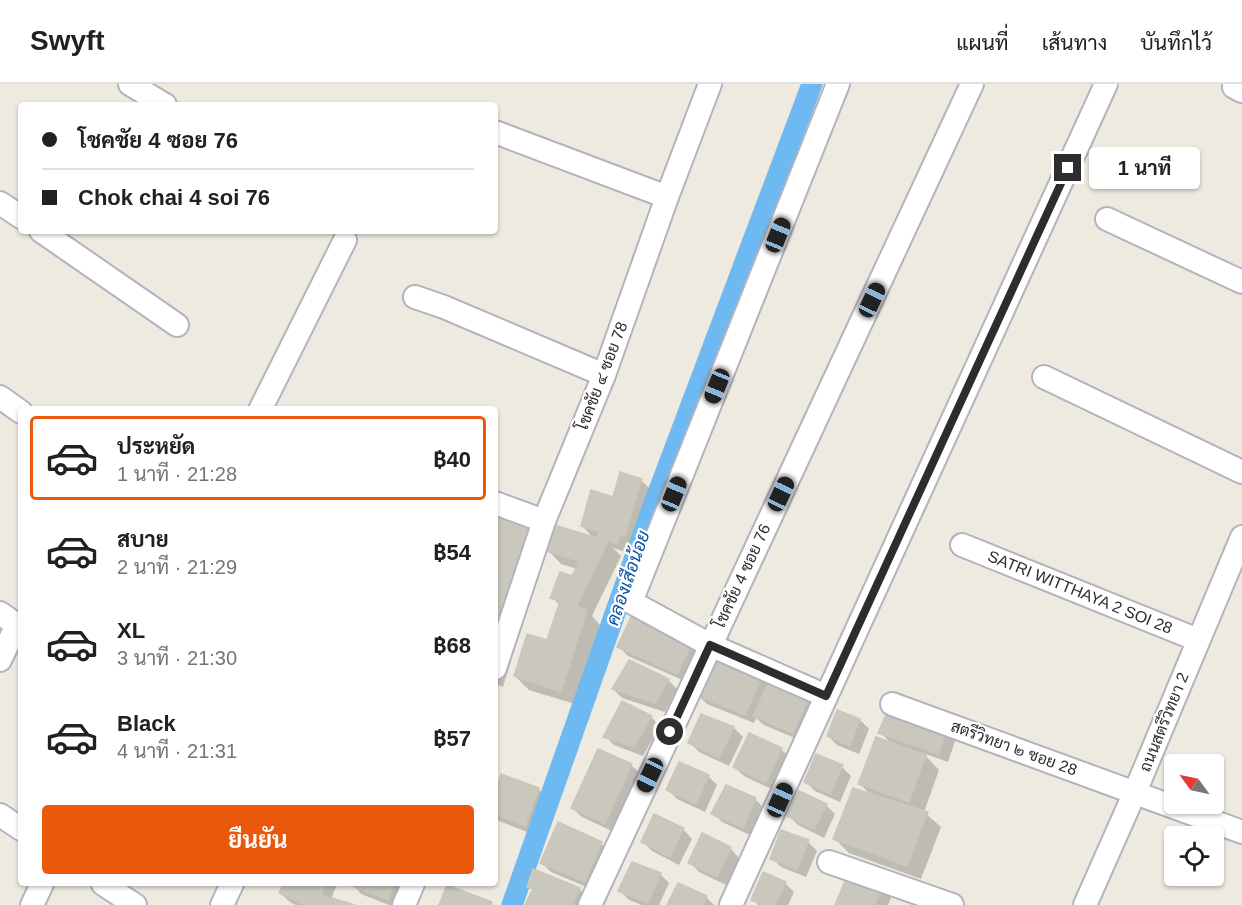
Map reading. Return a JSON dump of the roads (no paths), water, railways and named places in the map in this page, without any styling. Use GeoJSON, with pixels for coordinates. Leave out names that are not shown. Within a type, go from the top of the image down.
{"type":"FeatureCollection","features":[{"type":"Feature","properties":{"kind":"street"},"geometry":{"type":"LineString","coordinates":[[130,84],[160,102]]}},
{"type":"Feature","properties":{"kind":"street","name":"โชคชัย ๔ ซอย 78"},"geometry":{"type":"LineString","coordinates":[[498,659],[544,521],[604,375],[710,84]]}},
{"type":"Feature","properties":{"kind":"street"},"geometry":{"type":"LineString","coordinates":[[826,696],[710,645],[631,602],[838,84]]}},
{"type":"Feature","properties":{"kind":"street","name":"โชคชัย 4 ซอย 76"},"geometry":{"type":"LineString","coordinates":[[590,905],[972,84]]}},
{"type":"Feature","properties":{"kind":"street"},"geometry":{"type":"LineString","coordinates":[[731,905],[1106,84]]}},
{"type":"Feature","properties":{"kind":"street"},"geometry":{"type":"LineString","coordinates":[[498,133],[667,197]]}},
{"type":"Feature","properties":{"kind":"street"},"geometry":{"type":"LineString","coordinates":[[0,203],[18,215]]}},
{"type":"Feature","properties":{"kind":"street"},"geometry":{"type":"LineString","coordinates":[[1107,219],[1242,282]]}},
{"type":"Feature","properties":{"kind":"street"},"geometry":{"type":"LineString","coordinates":[[45,234],[177,325]]}},
{"type":"Feature","properties":{"kind":"street"},"geometry":{"type":"LineString","coordinates":[[262,406],[345,240]]}},
{"type":"Feature","properties":{"kind":"street"},"geometry":{"type":"LineString","coordinates":[[415,297],[444,307],[604,375]]}},
{"type":"Feature","properties":{"kind":"street"},"geometry":{"type":"LineString","coordinates":[[1044,377],[1242,472]]}},
{"type":"Feature","properties":{"kind":"street"},"geometry":{"type":"LineString","coordinates":[[0,397],[18,409]]}},
{"type":"Feature","properties":{"kind":"street"},"geometry":{"type":"LineString","coordinates":[[498,503],[544,521]]}},
{"type":"Feature","properties":{"kind":"street","name":"ถนนสตรีวิทยา 2"},"geometry":{"type":"LineString","coordinates":[[1085,905],[1242,537]]}},
{"type":"Feature","properties":{"kind":"street","name":"SATRI WITTHAYA 2 SOI 28"},"geometry":{"type":"LineString","coordinates":[[962,545],[1198,640]]}},
{"type":"Feature","properties":{"kind":"street"},"geometry":{"type":"LineString","coordinates":[[0,613],[16,625],[0,660]]}},
{"type":"Feature","properties":{"kind":"street","name":"สตรีวิทยา ๒ ซอย 28"},"geometry":{"type":"LineString","coordinates":[[892,704],[1242,832]]}},
{"type":"Feature","properties":{"kind":"street"},"geometry":{"type":"LineString","coordinates":[[0,815],[18,827]]}},
{"type":"Feature","properties":{"kind":"street"},"geometry":{"type":"LineString","coordinates":[[829,862],[952,905]]}},
{"type":"Feature","properties":{"kind":"street"},"geometry":{"type":"LineString","coordinates":[[32,905],[41,886]]}},
{"type":"Feature","properties":{"kind":"street"},"geometry":{"type":"LineString","coordinates":[[106,886],[135,905]]}},
{"type":"Feature","properties":{"kind":"street"},"geometry":{"type":"LineString","coordinates":[[222,905],[231,886]]}},
{"type":"Feature","properties":{"kind":"street"},"geometry":{"type":"LineString","coordinates":[[404,905],[412,886]]}},
{"type":"Feature","properties":{"kind":"waterway","name":"คลองเสือน้อย"},"geometry":{"type":"LineString","coordinates":[[512,905],[653,506],[812,84]]}}]}
